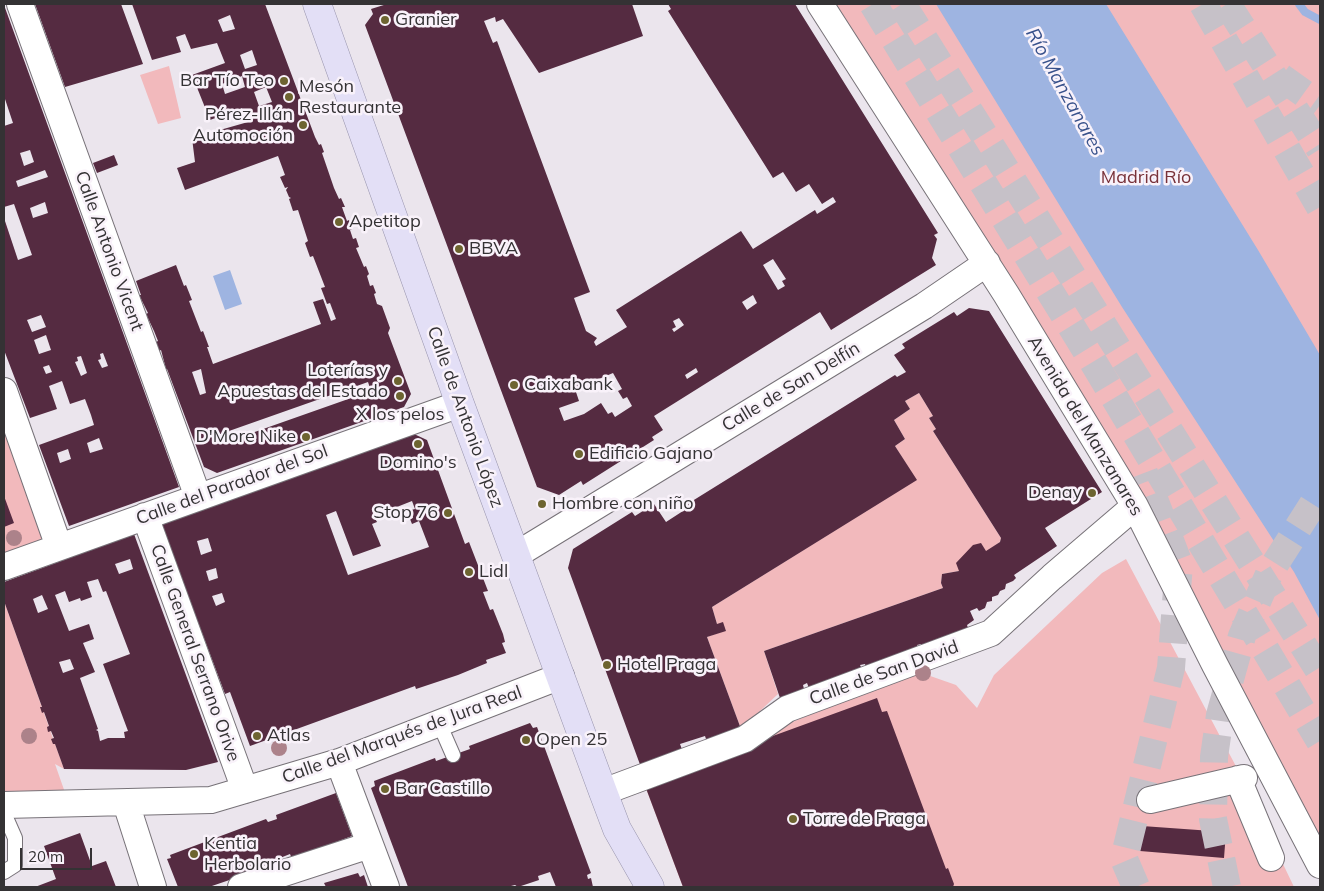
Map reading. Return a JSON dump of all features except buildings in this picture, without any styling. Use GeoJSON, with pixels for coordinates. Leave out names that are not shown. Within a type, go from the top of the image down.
{"type":"FeatureCollection","features":[{"type":"Feature","properties":{"kind":"main road","name":"Calle de Antonio López"},"geometry":{"type":"LineString","coordinates":[[317,4],[460,404],[617,830],[650,887]]}},
{"type":"Feature","properties":{"kind":"main road","name":"Calle de Antonio López"},"geometry":{"type":"LineString","coordinates":[[617,830],[627,887]]}},
{"type":"Feature","properties":{"kind":"street","name":"Calle Antonio Vicent"},"geometry":{"type":"LineString","coordinates":[[20,4],[198,497]]}},
{"type":"Feature","properties":{"kind":"street","name":"Avenida del Manzanares"},"geometry":{"type":"LineString","coordinates":[[820,4],[987,263],[1135,506],[1215,665],[1320,865]]}},
{"type":"Feature","properties":{"kind":"street","name":"Calle de San Delfín"},"geometry":{"type":"LineString","coordinates":[[516,555],[924,306],[987,263]]}},
{"type":"Feature","properties":{"kind":"street"},"geometry":{"type":"LineString","coordinates":[[4,391],[60,547]]}},
{"type":"Feature","properties":{"kind":"street","name":"Calle del Parador del Sol"},"geometry":{"type":"LineString","coordinates":[[4,567],[460,404]]}},
{"type":"Feature","properties":{"kind":"street","name":"Calle de San David"},"geometry":{"type":"LineString","coordinates":[[603,792],[746,739],[787,709],[991,633],[1052,577],[1135,506]]}},
{"type":"Feature","properties":{"kind":"street","name":"Calle General Serrano Orive"},"geometry":{"type":"LineString","coordinates":[[145,516],[245,790]]}},
{"type":"Feature","properties":{"kind":"street","name":"Calle del Marqués de Jura Real"},"geometry":{"type":"LineString","coordinates":[[4,805],[211,800],[339,762],[561,676]]}},
{"type":"Feature","properties":{"kind":"street"},"geometry":{"type":"LineString","coordinates":[[339,762],[386,887]]}},
{"type":"Feature","properties":{"kind":"street"},"geometry":{"type":"LineString","coordinates":[[1150,800],[1241,778],[1270,858]]}},
{"type":"Feature","properties":{"kind":"street"},"geometry":{"type":"LineString","coordinates":[[126,803],[153,887]]}},
{"type":"Feature","properties":{"kind":"street"},"geometry":{"type":"LineString","coordinates":[[241,887],[370,845]]}},
{"type":"Feature","properties":{"kind":"lane"},"geometry":{"type":"LineString","coordinates":[[439,723],[453,755]]}},
{"type":"Feature","properties":{"kind":"lane"},"geometry":{"type":"LineString","coordinates":[[4,813],[15,838],[15,865],[4,872]]}},
{"type":"Feature","properties":{"kind":"green space","name":"Madrid Río"},"geometry":{"type":"Polygon","coordinates":[[[832,4],[1320,4],[1320,851],[832,4]]]}},
{"type":"Feature","properties":{"kind":"green space"},"geometry":{"type":"Polygon","coordinates":[[[169,66],[181,118],[158,124],[140,75],[169,66]]]}},
{"type":"Feature","properties":{"kind":"green space"},"geometry":{"type":"Polygon","coordinates":[[[4,391],[59,547],[4,567],[4,391]]]}},
{"type":"Feature","properties":{"kind":"green space"},"geometry":{"type":"Polygon","coordinates":[[[919,393],[933,416],[929,418],[936,429],[933,431],[1001,538],[1000,542],[959,571],[942,574],[941,583],[943,588],[764,651],[778,694],[741,729],[707,637],[726,630],[717,624],[712,607],[916,480],[895,446],[905,439],[894,420],[910,409],[905,401],[919,393]]]}},
{"type":"Feature","properties":{"kind":"green space"},"geometry":{"type":"Polygon","coordinates":[[[1126,559],[1239,772],[1294,887],[683,887],[644,783],[916,671],[956,685],[977,708],[994,675],[1102,573],[1126,559]]]}},
{"type":"Feature","properties":{"kind":"green space"},"geometry":{"type":"Polygon","coordinates":[[[4,601],[64,769],[55,764],[69,804],[4,805],[4,601]]]}},
{"type":"Feature","properties":{"kind":"water","name":"Río Manzanares"},"geometry":{"type":"Polygon","coordinates":[[[936,4],[1106,4],[1258,250],[1320,355],[1320,620],[1294,572],[1122,307],[936,4]]]}},
{"type":"Feature","properties":{"kind":"water"},"geometry":{"type":"Polygon","coordinates":[[[230,270],[242,304],[225,310],[213,276],[230,270]]]}},
{"type":"Feature","properties":{"kind":"waterway"},"geometry":{"type":"LineString","coordinates":[[1299,4],[1305,12],[1320,20]]}},
{"type":"Feature","properties":{"kind":"tunnel"},"geometry":{"type":"LineString","coordinates":[[873,4],[1092,360],[1320,741]]}},
{"type":"Feature","properties":{"kind":"tunnel"},"geometry":{"type":"LineString","coordinates":[[902,4],[1320,672]]}},
{"type":"Feature","properties":{"kind":"tunnel"},"geometry":{"type":"LineString","coordinates":[[1203,4],[1320,207]]}},
{"type":"Feature","properties":{"kind":"tunnel"},"geometry":{"type":"LineString","coordinates":[[1227,4],[1320,149]]}},
{"type":"Feature","properties":{"kind":"tunnel"},"geometry":{"type":"LineString","coordinates":[[1281,77],[1320,105]]}},
{"type":"Feature","properties":{"kind":"tunnel"},"geometry":{"type":"LineString","coordinates":[[1136,887],[1124,859],[1171,668],[1179,564],[1144,473]]}},
{"type":"Feature","properties":{"kind":"tunnel"},"geometry":{"type":"LineString","coordinates":[[1227,887],[1213,819],[1214,757],[1220,715],[1242,636],[1270,572],[1320,493]]}},
{"type":"Feature","properties":{"kind":"place","name":"Granier"},"geometry":{"type":"Point","coordinates":[385,20]}},
{"type":"Feature","properties":{"kind":"place","name":"Bar Tío Teo"},"geometry":{"type":"Point","coordinates":[284,81]}},
{"type":"Feature","properties":{"kind":"place","name":"Mesón Restaurante"},"geometry":{"type":"Point","coordinates":[289,97]}},
{"type":"Feature","properties":{"kind":"place","name":"Pérez-Illán Automoción"},"geometry":{"type":"Point","coordinates":[303,125]}},
{"type":"Feature","properties":{"kind":"place","name":"Apetitop"},"geometry":{"type":"Point","coordinates":[339,222]}},
{"type":"Feature","properties":{"kind":"place","name":"BBVA"},"geometry":{"type":"Point","coordinates":[459,249]}},
{"type":"Feature","properties":{"kind":"place","name":"Loterías y Apuestas del Estado"},"geometry":{"type":"Point","coordinates":[398,381]}},
{"type":"Feature","properties":{"kind":"place","name":"Caixabank"},"geometry":{"type":"Point","coordinates":[514,385]}},
{"type":"Feature","properties":{"kind":"place","name":"X los pelos"},"geometry":{"type":"Point","coordinates":[400,396]}},
{"type":"Feature","properties":{"kind":"place","name":"D'More Nike"},"geometry":{"type":"Point","coordinates":[306,437]}},
{"type":"Feature","properties":{"kind":"place","name":"Domino's"},"geometry":{"type":"Point","coordinates":[418,444]}},
{"type":"Feature","properties":{"kind":"place","name":"Edificio Gajano"},"geometry":{"type":"Point","coordinates":[579,454]}},
{"type":"Feature","properties":{"kind":"place","name":"Denay"},"geometry":{"type":"Point","coordinates":[1092,493]}},
{"type":"Feature","properties":{"kind":"place","name":"Hombre con niño"},"geometry":{"type":"Point","coordinates":[542,504]}},
{"type":"Feature","properties":{"kind":"place","name":"Stop 76"},"geometry":{"type":"Point","coordinates":[448,513]}},
{"type":"Feature","properties":{"kind":"place","name":"Lidl"},"geometry":{"type":"Point","coordinates":[469,572]}},
{"type":"Feature","properties":{"kind":"place","name":"Hotel Praga"},"geometry":{"type":"Point","coordinates":[607,665]}},
{"type":"Feature","properties":{"kind":"place","name":"Atlas"},"geometry":{"type":"Point","coordinates":[257,736]}},
{"type":"Feature","properties":{"kind":"place","name":"Open 25"},"geometry":{"type":"Point","coordinates":[526,740]}},
{"type":"Feature","properties":{"kind":"place","name":"Bar Castillo"},"geometry":{"type":"Point","coordinates":[385,789]}},
{"type":"Feature","properties":{"kind":"place","name":"Torre de Praga"},"geometry":{"type":"Point","coordinates":[793,819]}},
{"type":"Feature","properties":{"kind":"place","name":"Kentia Herbolario"},"geometry":{"type":"Point","coordinates":[194,854]}}]}
